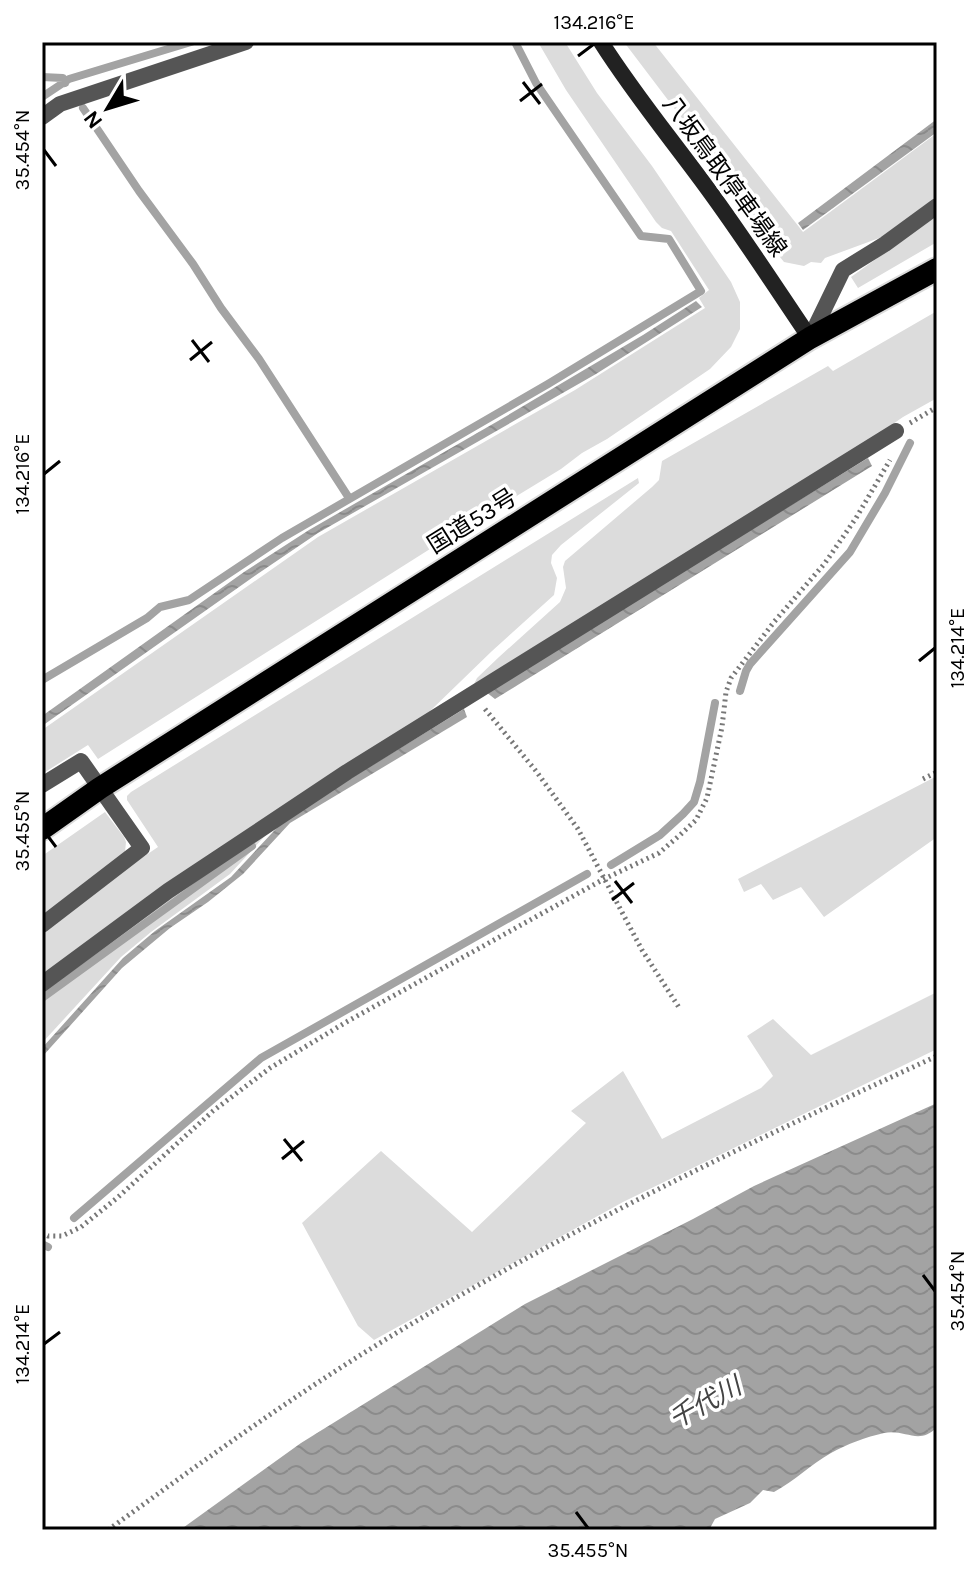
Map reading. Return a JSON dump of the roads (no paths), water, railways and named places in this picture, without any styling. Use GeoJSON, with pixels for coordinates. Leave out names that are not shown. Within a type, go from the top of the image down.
{"type":"FeatureCollection","features":[{"type":"Feature","properties":{"kind":"highway","name":"国道53号"},"geometry":{"type":"LineString","coordinates":[[42,829],[100,788],[810,338],[937,269]]}},
{"type":"Feature","properties":{"kind":"main road","name":"八坂鳥取停車場線"},"geometry":{"type":"LineString","coordinates":[[601,42],[740,234],[810,338]]}},
{"type":"Feature","properties":{"kind":"street"},"geometry":{"type":"LineString","coordinates":[[42,117],[60,104],[246,42]]}},
{"type":"Feature","properties":{"kind":"street"},"geometry":{"type":"LineString","coordinates":[[810,338],[843,270],[937,206]]}},
{"type":"Feature","properties":{"kind":"street"},"geometry":{"type":"LineString","coordinates":[[42,984],[168,891],[347,772],[896,431]]}},
{"type":"Feature","properties":{"kind":"street"},"geometry":{"type":"LineString","coordinates":[[42,785],[81,761],[142,848],[42,925]]}},
{"type":"Feature","properties":{"kind":"water"},"geometry":{"type":"Polygon","coordinates":[[[937,119],[937,132],[803,230],[798,223],[937,119]]]}},
{"type":"Feature","properties":{"kind":"water"},"geometry":{"type":"Polygon","coordinates":[[[696,301],[702,307],[596,374],[318,533],[42,726],[42,716],[244,572],[309,530],[498,421],[696,301]]]}},
{"type":"Feature","properties":{"kind":"water"},"geometry":{"type":"Polygon","coordinates":[[[868,458],[872,466],[495,699],[486,692],[868,458]]]}},
{"type":"Feature","properties":{"kind":"water"},"geometry":{"type":"Polygon","coordinates":[[[464,709],[467,717],[290,823],[243,874],[122,968],[42,1057],[42,1048],[123,958],[231,877],[286,818],[464,709]]]}},
{"type":"Feature","properties":{"kind":"water","name":"千代川"},"geometry":{"type":"Polygon","coordinates":[[[937,1103],[937,1427],[930,1433],[918,1436],[884,1433],[844,1447],[824,1457],[774,1492],[763,1490],[750,1503],[715,1519],[709,1530],[180,1530],[301,1443],[525,1304],[754,1186],[937,1103]]]}},
{"type":"Feature","properties":{"kind":"waterway"},"geometry":{"type":"LineString","coordinates":[[42,97],[69,79],[191,42]]}},
{"type":"Feature","properties":{"kind":"waterway"},"geometry":{"type":"LineString","coordinates":[[42,680],[147,618],[160,607],[189,600],[282,538],[548,384],[701,291],[669,239],[641,236],[536,83],[515,42]]}},
{"type":"Feature","properties":{"kind":"waterway"},"geometry":{"type":"LineString","coordinates":[[42,77],[63,78],[65,83]]}},
{"type":"Feature","properties":{"kind":"waterway"},"geometry":{"type":"LineString","coordinates":[[83,108],[259,359],[349,498]]}},
{"type":"Feature","properties":{"kind":"waterway"},"geometry":{"type":"LineString","coordinates":[[740,691],[750,664],[850,552],[910,443]]}},
{"type":"Feature","properties":{"kind":"waterway"},"geometry":{"type":"LineString","coordinates":[[611,865],[660,835],[694,802],[715,703]]}},
{"type":"Feature","properties":{"kind":"waterway"},"geometry":{"type":"LineString","coordinates":[[42,998],[252,846]]}},
{"type":"Feature","properties":{"kind":"waterway"},"geometry":{"type":"LineString","coordinates":[[74,1218],[261,1058],[587,874]]}},
{"type":"Feature","properties":{"kind":"waterway"},"geometry":{"type":"LineString","coordinates":[[42,1244],[48,1247]]}}]}
